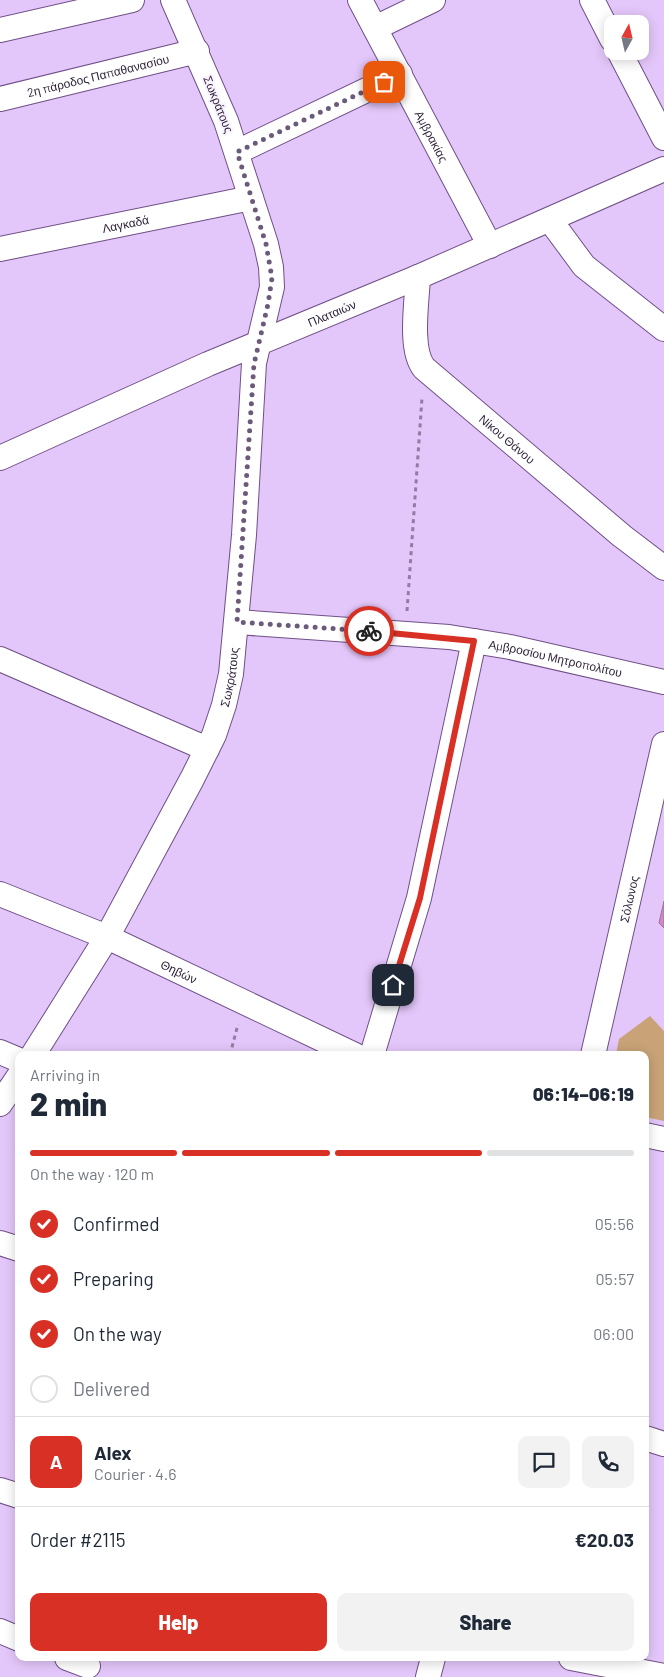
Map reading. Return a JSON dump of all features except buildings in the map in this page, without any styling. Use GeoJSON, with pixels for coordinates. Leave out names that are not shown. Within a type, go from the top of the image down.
{"type":"FeatureCollection","features":[{"type":"Feature","properties":{"kind":"street"},"geometry":{"type":"LineString","coordinates":[[0,30],[132,0]]}},
{"type":"Feature","properties":{"kind":"street","name":"Σωκράτους"},"geometry":{"type":"LineString","coordinates":[[36,1051],[107,937],[207,749],[226,698],[231,674],[237,622],[253,375],[257,344],[268,304],[272,278],[266,244],[237,152],[197,51],[173,0]]}},
{"type":"Feature","properties":{"kind":"street","name":"Αμβρακίας"},"geometry":{"type":"LineString","coordinates":[[360,0],[490,246]]}},
{"type":"Feature","properties":{"kind":"street"},"geometry":{"type":"LineString","coordinates":[[375,28],[432,0]]}},
{"type":"Feature","properties":{"kind":"street"},"geometry":{"type":"LineString","coordinates":[[592,0],[604,23]]}},
{"type":"Feature","properties":{"kind":"street","name":"2η πάροδος Παπαθανασίου"},"geometry":{"type":"LineString","coordinates":[[0,99],[197,51]]}},
{"type":"Feature","properties":{"kind":"street"},"geometry":{"type":"LineString","coordinates":[[624,60],[664,138]]}},
{"type":"Feature","properties":{"kind":"street"},"geometry":{"type":"LineString","coordinates":[[237,152],[400,74]]}},
{"type":"Feature","properties":{"kind":"street","name":"Πλαταιών"},"geometry":{"type":"LineString","coordinates":[[0,458],[208,364],[418,277],[664,169]]}},
{"type":"Feature","properties":{"kind":"street","name":"Λαγκαδά"},"geometry":{"type":"LineString","coordinates":[[0,250],[251,198]]}},
{"type":"Feature","properties":{"kind":"street"},"geometry":{"type":"LineString","coordinates":[[550,220],[584,266],[664,329]]}},
{"type":"Feature","properties":{"kind":"street","name":"Νίκου Θάνου"},"geometry":{"type":"LineString","coordinates":[[418,277],[416,353],[419,362],[429,373],[615,530],[664,568]]}},
{"type":"Feature","properties":{"kind":"street","name":"Αμβροσίου Μητροπολίτου"},"geometry":{"type":"LineString","coordinates":[[237,622],[406,633],[474,641],[664,682]]}},
{"type":"Feature","properties":{"kind":"street"},"geometry":{"type":"LineString","coordinates":[[373,1051],[420,898],[474,641]]}},
{"type":"Feature","properties":{"kind":"street"},"geometry":{"type":"LineString","coordinates":[[0,659],[207,749]]}},
{"type":"Feature","properties":{"kind":"street","name":"Σόλωνος"},"geometry":{"type":"LineString","coordinates":[[594,1051],[664,744]]}},
{"type":"Feature","properties":{"kind":"street","name":"Θηβών"},"geometry":{"type":"LineString","coordinates":[[0,894],[107,937],[347,1051]]}},
{"type":"Feature","properties":{"kind":"street"},"geometry":{"type":"LineString","coordinates":[[0,1052],[15,1058]]}},
{"type":"Feature","properties":{"kind":"street"},"geometry":{"type":"LineString","coordinates":[[0,1104],[15,1082]]}},
{"type":"Feature","properties":{"kind":"street"},"geometry":{"type":"LineString","coordinates":[[649,1136],[664,1139]]}},
{"type":"Feature","properties":{"kind":"street"},"geometry":{"type":"LineString","coordinates":[[0,1243],[15,1248]]}},
{"type":"Feature","properties":{"kind":"street"},"geometry":{"type":"LineString","coordinates":[[649,1439],[664,1444]]}},
{"type":"Feature","properties":{"kind":"street"},"geometry":{"type":"LineString","coordinates":[[0,1490],[15,1495]]}},
{"type":"Feature","properties":{"kind":"street"},"geometry":{"type":"LineString","coordinates":[[0,1631],[15,1637]]}},
{"type":"Feature","properties":{"kind":"street"},"geometry":{"type":"LineString","coordinates":[[428,1677],[432,1661]]}},
{"type":"Feature","properties":{"kind":"street"},"geometry":{"type":"LineString","coordinates":[[580,1661],[610,1671],[664,1676]]}},
{"type":"Feature","properties":{"kind":"path"},"geometry":{"type":"LineString","coordinates":[[406,633],[423,392],[425,380],[429,373]]}},
{"type":"Feature","properties":{"kind":"path"},"geometry":{"type":"LineString","coordinates":[[231,1051],[236,1027],[247,1004]]}},
{"type":"Feature","properties":{"kind":"shaded area"},"geometry":{"type":"Polygon","coordinates":[[[650,1016],[664,1031],[664,1121],[649,1118],[649,1051],[617,1051],[619,1039],[650,1016]]]}},
{"type":"Feature","properties":{"kind":"way so far"},"geometry":{"type":"LineString","coordinates":[[369,631],[237,622],[254,364],[256,348],[272,287],[272,278],[266,244],[237,152],[384,82]]}},
{"type":"Feature","properties":{"kind":"route"},"geometry":{"type":"LineString","coordinates":[[369,631],[449,637],[474,641],[420,898],[393,985]]}}]}
